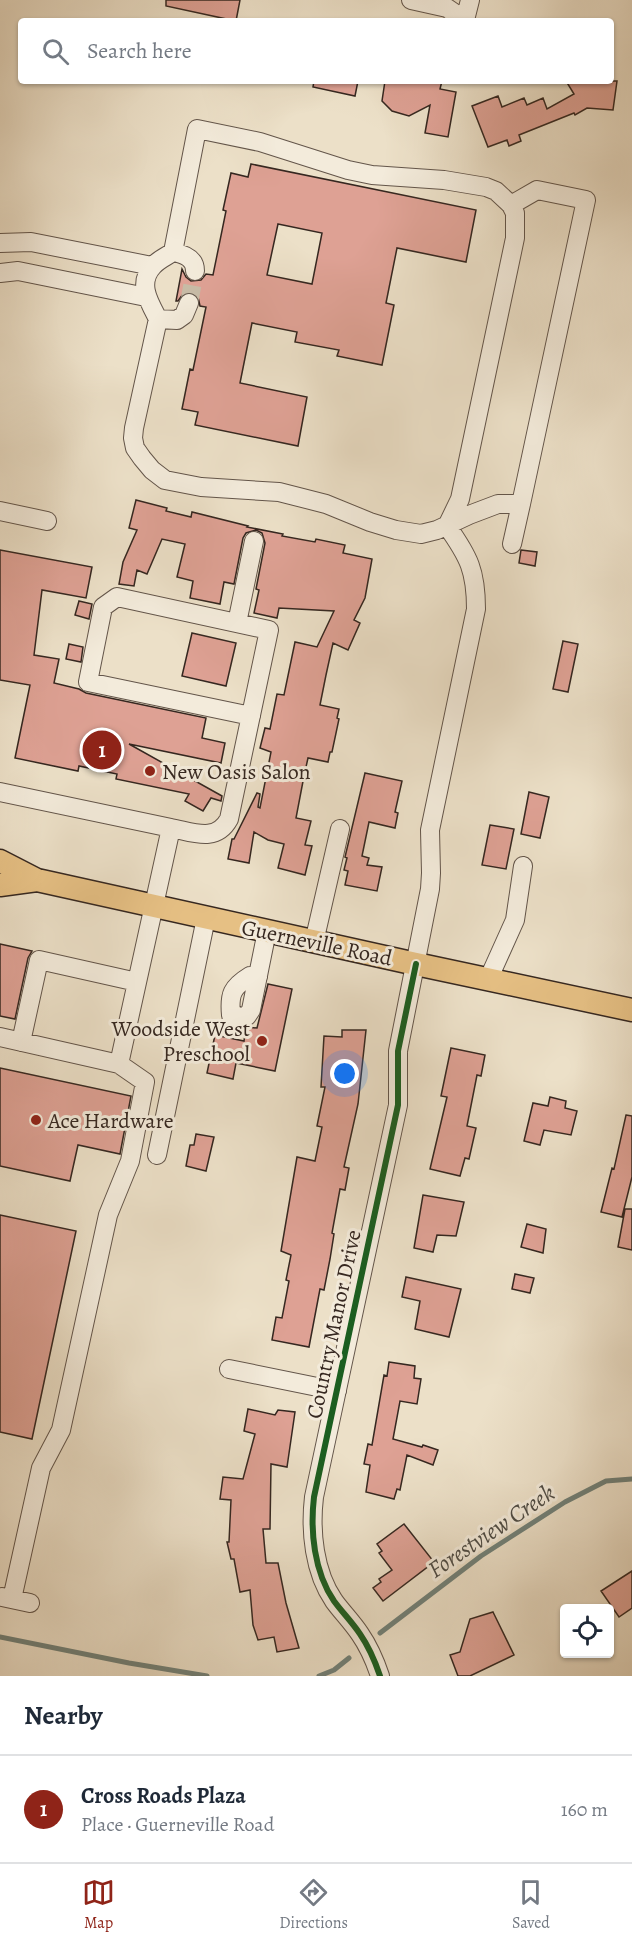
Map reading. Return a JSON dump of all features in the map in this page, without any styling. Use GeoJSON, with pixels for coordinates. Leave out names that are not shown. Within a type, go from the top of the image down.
{"type":"FeatureCollection","features":[{"type":"Feature","properties":{"kind":"main road","name":"Guerneville Road"},"geometry":{"type":"LineString","coordinates":[[0,861],[37,880],[632,1010]]}},
{"type":"Feature","properties":{"kind":"main road","name":"Guerneville Road"},"geometry":{"type":"LineString","coordinates":[[0,885],[37,880]]}},
{"type":"Feature","properties":{"kind":"street"},"geometry":{"type":"LineString","coordinates":[[411,0],[447,8],[462,18]]}},
{"type":"Feature","properties":{"kind":"street"},"geometry":{"type":"LineString","coordinates":[[467,18],[470,0]]}},
{"type":"Feature","properties":{"kind":"street"},"geometry":{"type":"LineString","coordinates":[[447,526],[460,499],[515,238],[515,213],[511,205],[496,191],[486,187],[444,180],[372,175],[348,170],[260,142],[197,129],[172,252],[152,266],[145,281],[146,297],[158,319],[134,428],[134,438],[135,448],[152,470],[165,480],[201,487],[253,489],[303,497],[369,522],[421,534],[447,526],[498,504],[521,504]]}},
{"type":"Feature","properties":{"kind":"street"},"geometry":{"type":"LineString","coordinates":[[511,205],[537,190],[586,200],[512,544]]}},
{"type":"Feature","properties":{"kind":"street"},"geometry":{"type":"LineString","coordinates":[[0,243],[31,242],[152,266]]}},
{"type":"Feature","properties":{"kind":"street"},"geometry":{"type":"LineString","coordinates":[[172,252],[189,258],[195,271]]}},
{"type":"Feature","properties":{"kind":"street"},"geometry":{"type":"LineString","coordinates":[[0,273],[18,271],[146,297]]}},
{"type":"Feature","properties":{"kind":"street"},"geometry":{"type":"LineString","coordinates":[[158,319],[177,320],[184,315],[189,303]]}},
{"type":"Feature","properties":{"kind":"street"},"geometry":{"type":"LineString","coordinates":[[0,511],[47,521]]}},
{"type":"Feature","properties":{"kind":"street","name":"Country Manor Drive"},"geometry":{"type":"LineString","coordinates":[[380,1676],[365,1641],[333,1600],[325,1584],[318,1565],[312,1535],[314,1497],[398,1105],[398,1051],[416,964],[431,873],[430,830],[476,609],[476,587],[471,565],[447,526]]}},
{"type":"Feature","properties":{"kind":"street"},"geometry":{"type":"LineString","coordinates":[[237,623],[254,541]]}},
{"type":"Feature","properties":{"kind":"street"},"geometry":{"type":"LineString","coordinates":[[0,792],[209,834],[218,832],[225,826],[229,819],[251,716],[269,630],[117,597],[103,607],[88,682],[251,716]]}},
{"type":"Feature","properties":{"kind":"street"},"geometry":{"type":"LineString","coordinates":[[119,1064],[171,828]]}},
{"type":"Feature","properties":{"kind":"street"},"geometry":{"type":"LineString","coordinates":[[314,942],[340,828]]}},
{"type":"Feature","properties":{"kind":"street"},"geometry":{"type":"LineString","coordinates":[[488,980],[515,920],[523,866]]}},
{"type":"Feature","properties":{"kind":"street"},"geometry":{"type":"LineString","coordinates":[[157,1155],[206,918]]}},
{"type":"Feature","properties":{"kind":"street"},"geometry":{"type":"LineString","coordinates":[[258,977],[267,931]]}},
{"type":"Feature","properties":{"kind":"street"},"geometry":{"type":"LineString","coordinates":[[21,1042],[39,960],[137,982]]}},
{"type":"Feature","properties":{"kind":"street"},"geometry":{"type":"LineString","coordinates":[[0,1037],[119,1064],[146,1082],[130,1161],[108,1215],[61,1430],[41,1468],[14,1599]]}},
{"type":"Feature","properties":{"kind":"street"},"geometry":{"type":"LineString","coordinates":[[229,1369],[337,1391]]}},
{"type":"Feature","properties":{"kind":"building"},"geometry":{"type":"Polygon","coordinates":[[[166,0],[240,0],[237,18],[222,18],[166,6],[166,0]]]}},
{"type":"Feature","properties":{"kind":"building"},"geometry":{"type":"Polygon","coordinates":[[[614,81],[617,81],[613,110],[587,108],[575,115],[574,113],[519,135],[521,141],[509,146],[507,140],[488,147],[472,106],[498,96],[502,107],[524,98],[527,105],[543,98],[547,109],[574,94],[568,84],[614,84],[614,81]]]}},
{"type":"Feature","properties":{"kind":"building"},"geometry":{"type":"Polygon","coordinates":[[[314,84],[357,84],[355,96],[313,87],[314,84]]]}},
{"type":"Feature","properties":{"kind":"building"},"geometry":{"type":"Polygon","coordinates":[[[385,84],[441,84],[440,89],[456,92],[448,137],[425,133],[430,105],[409,116],[392,111],[382,101],[385,84]]]}},
{"type":"Feature","properties":{"kind":"building"},"geometry":{"type":"Polygon","coordinates":[[[251,164],[476,210],[466,262],[397,248],[386,303],[394,305],[382,365],[337,356],[339,350],[295,342],[297,332],[252,323],[240,383],[307,397],[298,446],[195,425],[198,412],[182,409],[206,307],[200,306],[198,297],[193,292],[183,294],[176,301],[182,269],[191,281],[201,280],[206,274],[213,275],[231,173],[248,177],[251,164]],[[278,224],[267,275],[312,284],[322,233],[278,224]]]}},
{"type":"Feature","properties":{"kind":"building"},"geometry":{"type":"Polygon","coordinates":[[[136,500],[191,517],[192,512],[283,534],[282,536],[315,542],[316,539],[345,545],[343,553],[372,559],[365,598],[354,620],[360,623],[348,650],[333,643],[326,675],[320,705],[339,709],[332,752],[330,752],[328,762],[308,758],[304,776],[296,818],[311,821],[305,845],[312,846],[305,875],[278,868],[284,844],[268,840],[254,832],[249,863],[228,859],[232,839],[257,793],[260,794],[258,807],[260,808],[271,752],[260,748],[265,728],[270,729],[277,694],[284,695],[295,642],[317,647],[334,611],[279,608],[277,618],[254,613],[265,543],[262,533],[256,530],[246,533],[243,538],[234,584],[224,582],[220,604],[190,598],[193,581],[177,577],[185,544],[162,539],[147,574],[137,570],[134,586],[119,584],[123,562],[137,530],[129,528],[136,500]]]}},
{"type":"Feature","properties":{"kind":"building"},"geometry":{"type":"Polygon","coordinates":[[[0,550],[92,567],[86,598],[42,590],[34,655],[59,659],[54,683],[86,693],[206,718],[202,738],[225,743],[221,763],[129,744],[222,796],[221,801],[211,798],[203,811],[185,801],[189,794],[116,779],[117,774],[79,766],[78,771],[15,758],[30,685],[0,680],[0,550]]]}},
{"type":"Feature","properties":{"kind":"building"},"geometry":{"type":"Polygon","coordinates":[[[521,550],[537,552],[535,566],[519,563],[521,550]]]}},
{"type":"Feature","properties":{"kind":"building"},"geometry":{"type":"Polygon","coordinates":[[[79,601],[92,604],[89,619],[75,615],[79,601]]]}},
{"type":"Feature","properties":{"kind":"building"},"geometry":{"type":"Polygon","coordinates":[[[192,633],[236,643],[226,686],[182,676],[192,633]]]}},
{"type":"Feature","properties":{"kind":"building"},"geometry":{"type":"Polygon","coordinates":[[[563,641],[578,644],[568,692],[553,689],[563,641]]]}},
{"type":"Feature","properties":{"kind":"building"},"geometry":{"type":"Polygon","coordinates":[[[69,644],[83,647],[81,662],[66,659],[69,644]]]}},
{"type":"Feature","properties":{"kind":"building"},"geometry":{"type":"Polygon","coordinates":[[[365,773],[402,781],[395,812],[398,813],[395,828],[369,822],[362,856],[369,858],[367,865],[382,867],[377,891],[345,885],[348,871],[344,870],[347,858],[345,857],[365,773]]]}},
{"type":"Feature","properties":{"kind":"building"},"geometry":{"type":"Polygon","coordinates":[[[529,792],[549,797],[540,838],[521,834],[529,792]]]}},
{"type":"Feature","properties":{"kind":"building"},"geometry":{"type":"Polygon","coordinates":[[[490,825],[514,829],[506,869],[482,865],[490,825]]]}},
{"type":"Feature","properties":{"kind":"building"},"geometry":{"type":"Polygon","coordinates":[[[0,944],[32,951],[28,958],[15,1019],[0,1016],[0,944]]]}},
{"type":"Feature","properties":{"kind":"building"},"geometry":{"type":"Polygon","coordinates":[[[268,984],[292,989],[275,1071],[236,1063],[233,1079],[207,1073],[215,1035],[244,1041],[246,1027],[257,1028],[268,984]]]}},
{"type":"Feature","properties":{"kind":"building"},"geometry":{"type":"Polygon","coordinates":[[[342,1030],[366,1030],[358,1104],[344,1167],[349,1168],[345,1190],[340,1189],[324,1290],[320,1289],[309,1347],[272,1340],[276,1317],[282,1318],[289,1281],[286,1280],[291,1255],[281,1251],[297,1157],[315,1161],[322,1127],[317,1126],[325,1087],[321,1087],[324,1036],[342,1037],[342,1030]]]}},
{"type":"Feature","properties":{"kind":"building"},"geometry":{"type":"Polygon","coordinates":[[[451,1048],[485,1055],[481,1076],[477,1075],[467,1126],[476,1128],[469,1159],[465,1158],[460,1176],[430,1169],[447,1097],[441,1096],[451,1048]]]}},
{"type":"Feature","properties":{"kind":"building"},"geometry":{"type":"Polygon","coordinates":[[[0,1068],[131,1096],[120,1154],[78,1145],[70,1181],[0,1166],[0,1068]]]}},
{"type":"Feature","properties":{"kind":"building"},"geometry":{"type":"Polygon","coordinates":[[[550,1097],[566,1101],[565,1108],[577,1111],[571,1135],[544,1130],[540,1145],[524,1141],[533,1103],[548,1106],[550,1097]]]}},
{"type":"Feature","properties":{"kind":"building"},"geometry":{"type":"Polygon","coordinates":[[[626,1115],[632,1116],[632,1177],[622,1217],[601,1212],[612,1168],[614,1169],[626,1115]]]}},
{"type":"Feature","properties":{"kind":"building"},"geometry":{"type":"Polygon","coordinates":[[[196,1134],[214,1137],[206,1171],[186,1166],[190,1145],[194,1145],[196,1134]]]}},
{"type":"Feature","properties":{"kind":"building"},"geometry":{"type":"Polygon","coordinates":[[[423,1195],[464,1202],[456,1236],[437,1235],[433,1252],[414,1248],[423,1195]]]}},
{"type":"Feature","properties":{"kind":"building"},"geometry":{"type":"Polygon","coordinates":[[[625,1209],[632,1209],[632,1250],[618,1247],[625,1209]]]}},
{"type":"Feature","properties":{"kind":"building"},"geometry":{"type":"Polygon","coordinates":[[[0,1215],[76,1231],[32,1439],[0,1432],[0,1215]]]}},
{"type":"Feature","properties":{"kind":"building"},"geometry":{"type":"Polygon","coordinates":[[[527,1224],[546,1229],[543,1253],[521,1247],[527,1224]]]}},
{"type":"Feature","properties":{"kind":"building"},"geometry":{"type":"Polygon","coordinates":[[[515,1274],[534,1278],[530,1293],[512,1289],[515,1274]]]}},
{"type":"Feature","properties":{"kind":"building"},"geometry":{"type":"Polygon","coordinates":[[[406,1277],[461,1289],[449,1337],[415,1329],[420,1301],[402,1297],[406,1277]]]}},
{"type":"Feature","properties":{"kind":"building"},"geometry":{"type":"Polygon","coordinates":[[[389,1362],[415,1366],[414,1378],[421,1379],[417,1404],[400,1401],[393,1439],[438,1450],[433,1465],[407,1455],[400,1490],[397,1489],[394,1499],[366,1492],[370,1465],[364,1464],[368,1444],[372,1445],[384,1375],[387,1376],[389,1362]]]}},
{"type":"Feature","properties":{"kind":"building"},"geometry":{"type":"Polygon","coordinates":[[[248,1409],[275,1415],[278,1410],[295,1412],[287,1467],[271,1464],[270,1529],[263,1529],[266,1563],[278,1563],[286,1603],[299,1648],[277,1652],[274,1637],[258,1640],[253,1625],[250,1590],[240,1592],[234,1559],[231,1559],[227,1542],[229,1542],[231,1500],[220,1499],[223,1477],[243,1479],[255,1434],[244,1431],[248,1409]]]}},
{"type":"Feature","properties":{"kind":"building"},"geometry":{"type":"Polygon","coordinates":[[[404,1524],[434,1562],[383,1601],[373,1588],[381,1582],[379,1579],[392,1570],[379,1553],[382,1551],[377,1544],[404,1524]]]}},
{"type":"Feature","properties":{"kind":"building"},"geometry":{"type":"Polygon","coordinates":[[[632,1571],[632,1608],[619,1617],[614,1610],[614,1604],[610,1604],[601,1591],[632,1571]]]}},
{"type":"Feature","properties":{"kind":"building"},"geometry":{"type":"Polygon","coordinates":[[[493,1612],[514,1655],[470,1676],[458,1676],[450,1655],[460,1652],[470,1619],[493,1612]]]}},
{"type":"Feature","properties":{"kind":"waterway","name":"Forestview Creek"},"geometry":{"type":"LineString","coordinates":[[380,1633],[481,1556],[565,1502],[606,1481],[632,1479]]}},
{"type":"Feature","properties":{"kind":"waterway","name":"Forestview Creek"},"geometry":{"type":"LineString","coordinates":[[0,1637],[207,1676]]}},
{"type":"Feature","properties":{"kind":"waterway","name":"Forestview Creek"},"geometry":{"type":"LineString","coordinates":[[319,1676],[334,1670],[349,1658]]}},
{"type":"Feature","properties":{"kind":"tunnel"},"geometry":{"type":"LineString","coordinates":[[189,303],[195,271]]}},
{"type":"Feature","properties":{"kind":"cycle path"},"geometry":{"type":"LineString","coordinates":[[380,1676],[366,1644],[327,1590],[315,1551],[313,1510],[398,1105],[398,1051],[416,964]]}},
{"type":"Feature","properties":{"kind":"place","name":"Cross Roads Plaza"},"geometry":{"type":"Point","coordinates":[102,750]}},
{"type":"Feature","properties":{"kind":"place","name":"New Oasis Salon"},"geometry":{"type":"Point","coordinates":[150,771]}},
{"type":"Feature","properties":{"kind":"place","name":"Woodside West Preschool"},"geometry":{"type":"Point","coordinates":[262,1041]}},
{"type":"Feature","properties":{"kind":"place","name":"Ace Hardware"},"geometry":{"type":"Point","coordinates":[36,1120]}}]}
